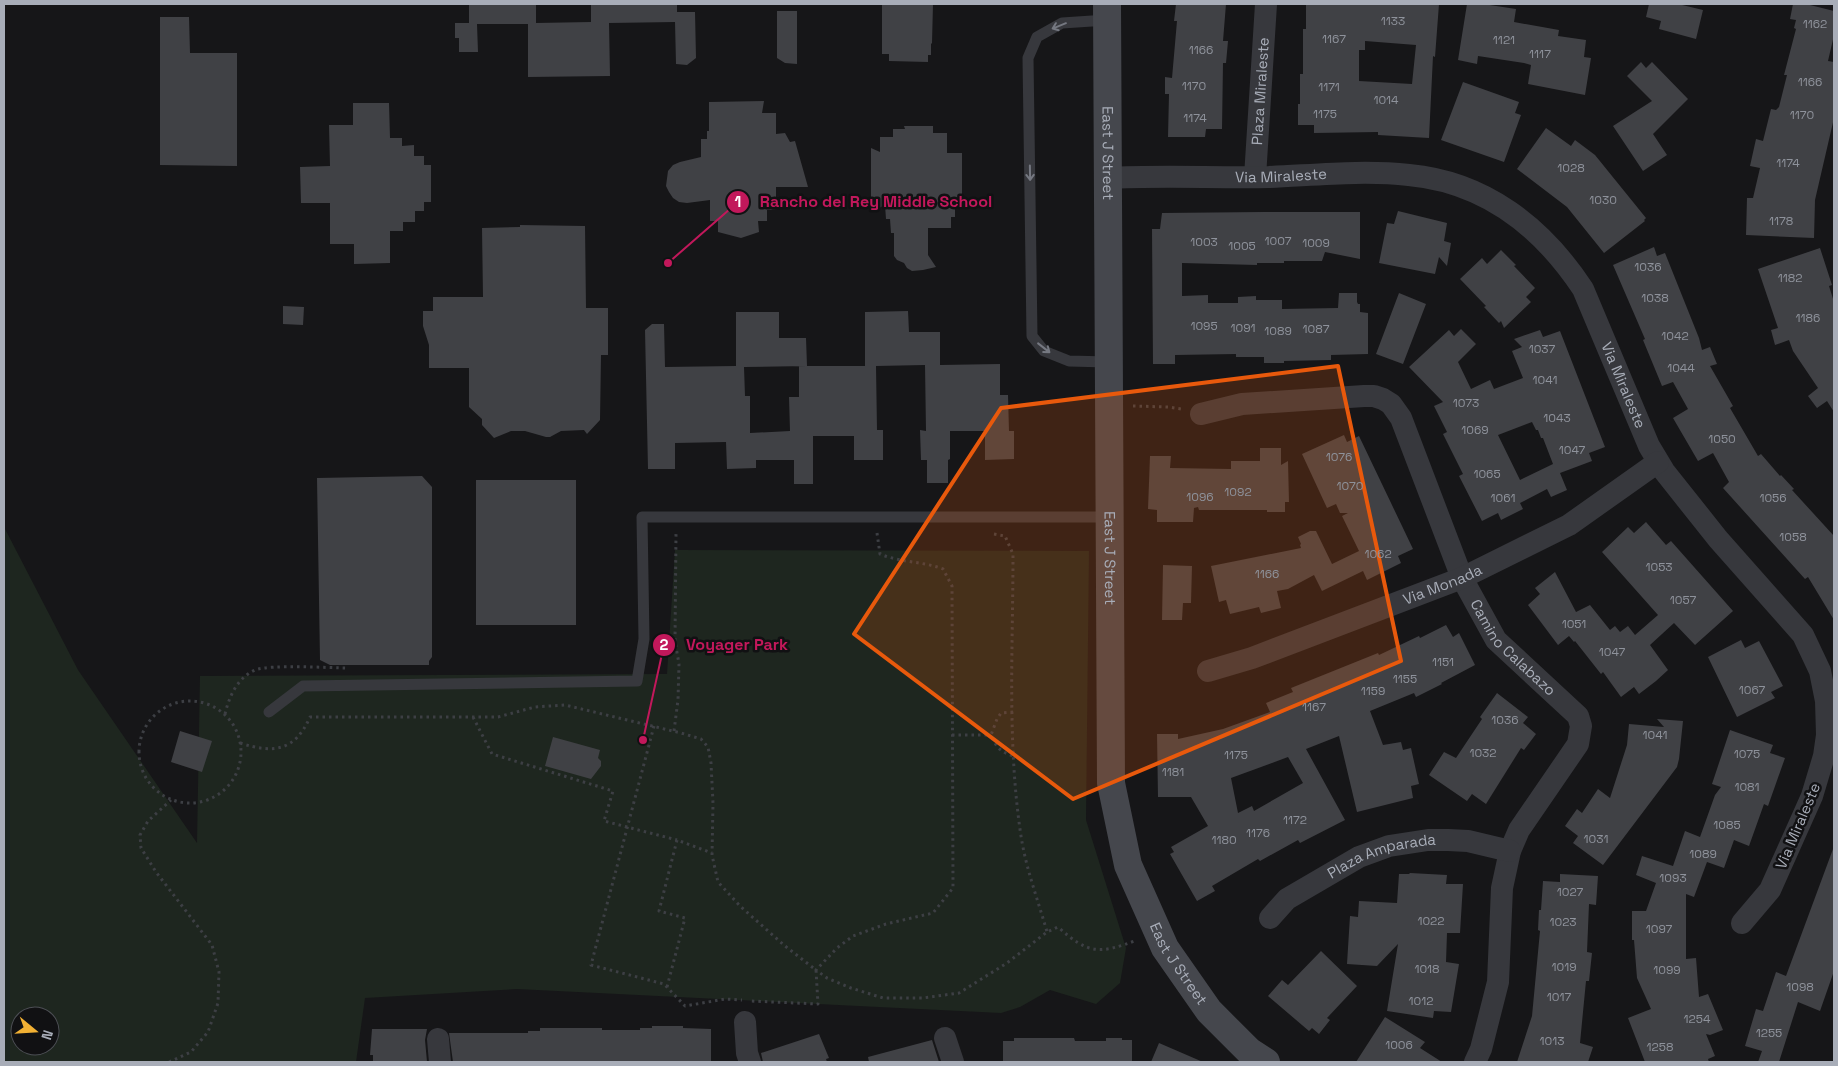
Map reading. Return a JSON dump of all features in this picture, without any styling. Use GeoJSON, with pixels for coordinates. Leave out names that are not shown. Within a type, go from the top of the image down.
{"type":"FeatureCollection","features":[{"type":"Feature","properties":{"kind":"street","name":"Plaza Miraleste"},"geometry":{"type":"LineString","coordinates":[[1255,177],[1266,4]]}},
{"type":"Feature","properties":{"kind":"street","name":"East J Street"},"geometry":{"type":"LineString","coordinates":[[1107,12],[1112,783],[1128,866],[1165,948],[1210,1012],[1249,1051],[1266,1062]]}},
{"type":"Feature","properties":{"kind":"street","name":"Via Miraleste"},"geometry":{"type":"LineString","coordinates":[[1107,178],[1146,175],[1255,177],[1384,173],[1411,175],[1438,180],[1464,188],[1489,199],[1533,228],[1552,246],[1569,267],[1583,289],[1649,446],[1658,462],[1718,539],[1803,635],[1820,671],[1827,712],[1827,734],[1824,756],[1812,796],[1770,890],[1742,923]]}},
{"type":"Feature","properties":{"kind":"street","name":"Camino Calabazo"},"geometry":{"type":"LineString","coordinates":[[1201,414],[1242,404],[1349,396],[1374,396],[1384,399],[1391,404],[1401,418],[1462,578],[1496,640],[1578,716],[1581,726],[1578,744],[1519,830],[1510,851],[1502,888],[1498,982],[1481,1049],[1475,1062]]}},
{"type":"Feature","properties":{"kind":"street","name":"Via Monada"},"geometry":{"type":"LineString","coordinates":[[1208,671],[1252,658],[1462,578],[1569,524],[1658,462]]}},
{"type":"Feature","properties":{"kind":"street","name":"Plaza Amparada"},"geometry":{"type":"LineString","coordinates":[[1270,918],[1287,899],[1359,857],[1389,846],[1422,841],[1448,840],[1468,842],[1510,851]]}},
{"type":"Feature","properties":{"kind":"street"},"geometry":{"type":"LineString","coordinates":[[745,1022],[746,1053],[750,1062]]}},
{"type":"Feature","properties":{"kind":"street"},"geometry":{"type":"LineString","coordinates":[[945,1038],[953,1062]]}},
{"type":"Feature","properties":{"kind":"street"},"geometry":{"type":"LineString","coordinates":[[438,1039],[440,1062]]}},
{"type":"Feature","properties":{"kind":"lane"},"geometry":{"type":"LineString","coordinates":[[1107,12],[1062,23],[1037,36],[1028,58],[1032,336],[1044,351],[1069,361],[1108,362]]}},
{"type":"Feature","properties":{"kind":"lane"},"geometry":{"type":"LineString","coordinates":[[269,712],[303,686],[637,680],[644,639],[642,517],[1111,517]]}},
{"type":"Feature","properties":{"kind":"path"},"geometry":{"type":"LineString","coordinates":[[1109,407],[1168,407],[1201,414]]}},
{"type":"Feature","properties":{"kind":"path"},"geometry":{"type":"LineString","coordinates":[[990,532],[1005,536],[1013,554],[1014,756],[1021,838],[1047,932]]}},
{"type":"Feature","properties":{"kind":"path"},"geometry":{"type":"LineString","coordinates":[[654,726],[591,965],[664,984],[685,1006],[725,999],[818,1004],[816,970],[837,948],[853,936],[886,924],[933,913],[953,888],[952,586],[943,569],[927,563],[907,562],[880,554],[878,533],[868,533]]}},
{"type":"Feature","properties":{"kind":"path"},"geometry":{"type":"LineString","coordinates":[[674,731],[678,700],[679,664],[674,641],[676,534],[686,534]]}},
{"type":"Feature","properties":{"kind":"path"},"geometry":{"type":"LineString","coordinates":[[196,701],[212,705],[225,714],[235,727],[240,743],[241,758],[236,773],[228,786],[216,796],[202,802],[186,803],[171,800],[157,791],[146,779],[140,764],[139,748],[143,732],[152,718],[164,708],[180,702],[196,701]]}},
{"type":"Feature","properties":{"kind":"path"},"geometry":{"type":"LineString","coordinates":[[240,743],[263,748],[280,748],[296,740],[310,717],[498,717],[535,707],[565,705],[701,739],[708,747],[713,803],[712,852],[718,882],[740,906],[785,946],[827,978],[883,998],[923,998],[959,994],[1007,963],[1047,932],[1058,927],[1075,942],[1100,951],[1116,948],[1141,938]]}},
{"type":"Feature","properties":{"kind":"path"},"geometry":{"type":"LineString","coordinates":[[1013,712],[1001,712],[996,719],[991,735],[996,746],[1004,754],[1014,756]]}},
{"type":"Feature","properties":{"kind":"path"},"geometry":{"type":"LineString","coordinates":[[473,717],[492,754],[612,791],[604,822],[627,826],[712,852]]}},
{"type":"Feature","properties":{"kind":"path"},"geometry":{"type":"LineString","coordinates":[[952,735],[991,735]]}},
{"type":"Feature","properties":{"kind":"path"},"geometry":{"type":"LineString","coordinates":[[169,1062],[191,1052],[208,1032],[218,1003],[219,972],[212,944],[156,872],[141,848],[140,834],[148,821],[171,800]]}},
{"type":"Feature","properties":{"kind":"path"},"geometry":{"type":"LineString","coordinates":[[667,988],[685,918],[659,911],[677,840]]}},
{"type":"Feature","properties":{"kind":"highlighted area"},"geometry":{"type":"Polygon","coordinates":[[[1338,366],[1401,661],[1073,799],[854,634],[1001,408],[1338,366]]]}},
{"type":"Feature","properties":{"kind":"shaded area"},"geometry":{"type":"Polygon","coordinates":[[[4,527],[78,670],[197,843],[200,676],[667,674],[675,550],[1089,551],[1086,820],[1126,948],[1120,983],[1096,1004],[1050,990],[1020,1007],[1001,1013],[517,989],[365,998],[356,1062],[4,1062],[4,527]]]}},
{"type":"Feature","properties":{"kind":"building"},"geometry":{"type":"Polygon","coordinates":[[[469,4],[536,4],[536,23],[591,22],[591,4],[677,4],[677,12],[695,12],[696,58],[687,65],[676,64],[675,22],[609,23],[610,76],[528,77],[528,24],[477,24],[478,52],[459,52],[459,38],[455,38],[455,23],[469,23],[469,4]]]}},
{"type":"Feature","properties":{"kind":"building"},"geometry":{"type":"Polygon","coordinates":[[[882,4],[933,4],[931,55],[928,55],[928,62],[889,61],[889,54],[882,54],[882,4]]]}},
{"type":"Feature","properties":{"kind":"building"},"geometry":{"type":"Polygon","coordinates":[[[1176,4],[1226,4],[1223,41],[1228,41],[1226,63],[1223,63],[1222,129],[1206,129],[1205,137],[1168,137],[1169,94],[1165,94],[1165,77],[1172,78],[1177,21],[1174,21],[1176,4]]]}},
{"type":"Feature","properties":{"kind":"building"},"geometry":{"type":"Polygon","coordinates":[[[1306,4],[1439,4],[1435,57],[1433,56],[1429,138],[1378,135],[1378,132],[1314,133],[1314,125],[1298,125],[1300,74],[1303,74],[1303,29],[1306,29],[1306,4]],[[1365,41],[1365,50],[1359,50],[1359,81],[1412,84],[1416,45],[1365,41]]]}},
{"type":"Feature","properties":{"kind":"building"},"geometry":{"type":"Polygon","coordinates":[[[1467,4],[1483,4],[1516,9],[1514,22],[1559,30],[1558,36],[1586,40],[1584,57],[1591,58],[1585,95],[1528,84],[1531,65],[1524,63],[1478,56],[1477,64],[1458,60],[1467,4]]]}},
{"type":"Feature","properties":{"kind":"building"},"geometry":{"type":"Polygon","coordinates":[[[1649,4],[1678,4],[1703,10],[1696,39],[1659,29],[1661,21],[1646,17],[1649,4]]]}},
{"type":"Feature","properties":{"kind":"building"},"geometry":{"type":"Polygon","coordinates":[[[1793,4],[1806,4],[1834,11],[1834,35],[1828,61],[1834,62],[1834,118],[1815,200],[1814,238],[1746,235],[1747,198],[1753,198],[1760,168],[1750,166],[1756,139],[1763,141],[1771,109],[1776,110],[1779,107],[1787,75],[1784,75],[1796,29],[1794,28],[1796,20],[1790,19],[1793,4]]]}},
{"type":"Feature","properties":{"kind":"building"},"geometry":{"type":"Polygon","coordinates":[[[777,11],[797,11],[797,64],[785,63],[777,58],[777,11]]]}},
{"type":"Feature","properties":{"kind":"building"},"geometry":{"type":"Polygon","coordinates":[[[160,17],[189,17],[190,53],[237,53],[237,166],[160,165],[160,17]]]}},
{"type":"Feature","properties":{"kind":"building"},"geometry":{"type":"Polygon","coordinates":[[[1641,62],[1646,68],[1652,62],[1688,99],[1653,134],[1667,155],[1643,171],[1613,126],[1652,101],[1627,76],[1641,62]]]}},
{"type":"Feature","properties":{"kind":"building"},"geometry":{"type":"Polygon","coordinates":[[[1463,82],[1519,102],[1515,113],[1521,115],[1504,162],[1441,140],[1463,82]]]}},
{"type":"Feature","properties":{"kind":"building"},"geometry":{"type":"Polygon","coordinates":[[[764,101],[762,113],[776,113],[776,134],[785,133],[790,142],[795,141],[808,187],[776,187],[776,209],[767,210],[767,221],[758,221],[759,232],[741,238],[718,232],[718,221],[710,221],[710,200],[687,203],[679,202],[673,198],[666,186],[668,171],[673,165],[680,162],[701,157],[701,139],[707,139],[707,131],[709,131],[709,102],[764,101]]]}},
{"type":"Feature","properties":{"kind":"building"},"geometry":{"type":"Polygon","coordinates":[[[353,103],[389,103],[390,138],[402,138],[402,146],[414,145],[414,156],[424,156],[424,165],[431,165],[431,202],[424,202],[424,211],[415,211],[415,222],[403,222],[403,231],[390,231],[390,263],[354,264],[354,244],[330,244],[330,203],[301,203],[300,167],[330,166],[329,125],[353,125],[353,103]]]}},
{"type":"Feature","properties":{"kind":"building"},"geometry":{"type":"Polygon","coordinates":[[[904,126],[933,126],[933,133],[947,133],[947,153],[962,153],[962,206],[955,206],[955,217],[951,217],[951,228],[928,228],[928,255],[936,267],[923,270],[912,271],[894,256],[894,233],[891,233],[890,219],[886,219],[885,205],[871,212],[871,148],[880,152],[880,137],[893,137],[893,129],[905,129],[904,126]]]}},
{"type":"Feature","properties":{"kind":"building"},"geometry":{"type":"Polygon","coordinates":[[[1546,128],[1571,146],[1575,140],[1595,155],[1646,218],[1645,221],[1604,253],[1567,207],[1517,169],[1546,128]]]}},
{"type":"Feature","properties":{"kind":"building"},"geometry":{"type":"Polygon","coordinates":[[[1398,211],[1447,223],[1444,241],[1451,243],[1447,266],[1439,257],[1435,274],[1379,263],[1387,223],[1394,224],[1398,211]]]}},
{"type":"Feature","properties":{"kind":"building"},"geometry":{"type":"Polygon","coordinates":[[[1360,212],[1360,259],[1325,252],[1322,261],[1284,261],[1284,263],[1257,263],[1257,265],[1182,263],[1182,296],[1208,295],[1208,303],[1238,303],[1238,297],[1256,296],[1256,300],[1282,300],[1282,309],[1338,308],[1339,293],[1357,293],[1360,312],[1368,313],[1368,354],[1331,355],[1331,360],[1284,361],[1284,363],[1264,363],[1264,357],[1236,357],[1236,354],[1175,355],[1175,364],[1153,364],[1152,229],[1160,229],[1162,213],[1360,212]]]}},
{"type":"Feature","properties":{"kind":"building"},"geometry":{"type":"Polygon","coordinates":[[[520,225],[585,226],[586,308],[608,308],[608,355],[601,355],[600,420],[587,434],[584,430],[561,431],[546,437],[525,431],[511,431],[494,438],[482,425],[482,419],[469,407],[469,368],[429,368],[429,345],[423,326],[423,311],[433,311],[433,297],[483,297],[482,228],[520,227],[520,225]]]}},
{"type":"Feature","properties":{"kind":"building"},"geometry":{"type":"Polygon","coordinates":[[[1654,247],[1657,256],[1665,253],[1702,350],[1710,347],[1717,364],[1710,366],[1733,406],[1730,408],[1758,456],[1761,454],[1781,475],[1794,489],[1792,490],[1834,536],[1834,620],[1808,577],[1805,579],[1723,488],[1729,482],[1713,453],[1698,461],[1673,418],[1688,409],[1673,382],[1662,386],[1643,340],[1645,339],[1613,265],[1654,247]]]}},
{"type":"Feature","properties":{"kind":"building"},"geometry":{"type":"Polygon","coordinates":[[[1820,248],[1832,285],[1829,286],[1834,302],[1834,412],[1827,401],[1817,408],[1808,396],[1818,388],[1793,351],[1789,340],[1775,345],[1771,330],[1778,328],[1758,269],[1820,248]]]}},
{"type":"Feature","properties":{"kind":"building"},"geometry":{"type":"Polygon","coordinates":[[[1501,250],[1535,288],[1526,297],[1531,302],[1504,328],[1501,321],[1499,323],[1484,307],[1486,306],[1460,279],[1482,258],[1487,264],[1501,250]]]}},
{"type":"Feature","properties":{"kind":"building"},"geometry":{"type":"Polygon","coordinates":[[[1399,293],[1426,304],[1403,364],[1376,354],[1399,293]]]}},
{"type":"Feature","properties":{"kind":"building"},"geometry":{"type":"Polygon","coordinates":[[[283,306],[304,307],[303,325],[283,324],[283,306]]]}},
{"type":"Feature","properties":{"kind":"building"},"geometry":{"type":"Polygon","coordinates":[[[908,311],[909,332],[940,332],[940,365],[1000,364],[1000,395],[1008,395],[1009,431],[1014,431],[1014,459],[985,460],[985,431],[950,431],[948,483],[927,483],[927,460],[921,460],[920,430],[926,431],[925,365],[876,366],[877,430],[883,430],[883,460],[854,460],[854,436],[813,436],[813,484],[794,484],[794,460],[756,460],[756,468],[727,469],[726,442],[675,443],[675,469],[648,469],[645,330],[652,324],[664,324],[665,367],[736,366],[736,312],[779,312],[779,338],[806,338],[807,366],[865,366],[865,312],[908,311]],[[799,366],[744,367],[745,396],[750,396],[750,433],[790,431],[789,397],[799,397],[799,366]]]}},
{"type":"Feature","properties":{"kind":"building"},"geometry":{"type":"Polygon","coordinates":[[[1461,329],[1476,344],[1458,362],[1471,389],[1490,380],[1494,389],[1523,378],[1512,351],[1522,347],[1514,339],[1540,330],[1543,337],[1560,331],[1605,447],[1589,453],[1592,461],[1560,473],[1567,490],[1551,497],[1547,489],[1520,503],[1523,509],[1501,520],[1498,513],[1482,521],[1459,476],[1463,474],[1443,434],[1447,432],[1434,406],[1443,402],[1409,367],[1449,330],[1454,336],[1461,329]],[[1532,422],[1498,435],[1520,480],[1553,464],[1543,438],[1541,438],[1538,430],[1536,430],[1532,422]]]}},
{"type":"Feature","properties":{"kind":"building"},"geometry":{"type":"Polygon","coordinates":[[[1344,435],[1347,442],[1359,436],[1413,549],[1398,556],[1401,563],[1367,580],[1363,571],[1322,591],[1314,575],[1288,589],[1277,591],[1281,608],[1261,613],[1259,607],[1230,614],[1226,600],[1219,602],[1211,566],[1301,548],[1298,537],[1310,531],[1316,531],[1332,564],[1359,551],[1342,516],[1348,513],[1340,513],[1336,504],[1327,508],[1302,454],[1344,435]]]}},
{"type":"Feature","properties":{"kind":"building"},"geometry":{"type":"Polygon","coordinates":[[[1260,448],[1281,448],[1281,465],[1288,461],[1289,502],[1285,502],[1285,512],[1267,512],[1267,510],[1199,510],[1198,507],[1194,508],[1193,522],[1157,522],[1157,510],[1148,509],[1150,456],[1171,456],[1170,468],[1231,469],[1231,461],[1260,461],[1260,448]]]}},
{"type":"Feature","properties":{"kind":"building"},"geometry":{"type":"Polygon","coordinates":[[[422,476],[432,487],[432,657],[429,665],[330,665],[320,660],[317,478],[422,476]]]}},
{"type":"Feature","properties":{"kind":"building"},"geometry":{"type":"Polygon","coordinates":[[[476,480],[576,480],[576,625],[476,625],[476,480]]]}},
{"type":"Feature","properties":{"kind":"building"},"geometry":{"type":"Polygon","coordinates":[[[1646,522],[1666,545],[1671,541],[1733,611],[1695,645],[1674,623],[1650,645],[1668,670],[1639,694],[1634,687],[1621,697],[1603,672],[1601,674],[1575,641],[1569,636],[1558,645],[1528,605],[1540,594],[1535,588],[1555,572],[1576,612],[1590,605],[1610,630],[1615,626],[1620,632],[1628,626],[1635,635],[1658,615],[1602,552],[1628,527],[1634,533],[1646,522]]]}},
{"type":"Feature","properties":{"kind":"building"},"geometry":{"type":"Polygon","coordinates":[[[1163,565],[1192,566],[1191,603],[1183,603],[1182,620],[1162,620],[1163,565]]]}},
{"type":"Feature","properties":{"kind":"building"},"geometry":{"type":"Polygon","coordinates":[[[1446,625],[1453,637],[1459,633],[1475,665],[1416,697],[1414,693],[1370,711],[1383,745],[1401,742],[1403,750],[1411,748],[1419,784],[1411,786],[1413,798],[1357,812],[1339,736],[1306,749],[1345,820],[1300,843],[1298,840],[1260,861],[1258,859],[1212,886],[1215,891],[1197,901],[1170,854],[1174,852],[1171,847],[1208,826],[1191,797],[1158,797],[1157,734],[1178,734],[1178,739],[1223,729],[1270,712],[1266,703],[1293,692],[1291,688],[1378,653],[1379,655],[1419,636],[1420,638],[1446,625]],[[1288,757],[1231,778],[1238,813],[1252,806],[1254,811],[1303,783],[1288,757]]]}},
{"type":"Feature","properties":{"kind":"building"},"geometry":{"type":"Polygon","coordinates":[[[1741,640],[1745,648],[1759,641],[1783,686],[1771,692],[1775,698],[1737,717],[1708,657],[1741,640]]]}},
{"type":"Feature","properties":{"kind":"building"},"geometry":{"type":"Polygon","coordinates":[[[1497,693],[1528,717],[1523,723],[1536,734],[1524,750],[1521,748],[1486,804],[1472,794],[1467,801],[1429,775],[1444,752],[1456,758],[1482,719],[1480,717],[1497,693]]]}},
{"type":"Feature","properties":{"kind":"building"},"geometry":{"type":"Polygon","coordinates":[[[1657,719],[1683,721],[1677,767],[1603,865],[1573,843],[1578,836],[1565,826],[1577,809],[1582,813],[1598,789],[1610,798],[1627,745],[1629,724],[1664,727],[1657,719]]]}},
{"type":"Feature","properties":{"kind":"building"},"geometry":{"type":"Polygon","coordinates":[[[1730,730],[1773,745],[1770,753],[1785,758],[1768,806],[1764,804],[1749,846],[1734,840],[1724,868],[1707,862],[1694,897],[1686,894],[1686,959],[1696,958],[1699,997],[1708,994],[1723,1030],[1710,1035],[1706,1034],[1715,1056],[1708,1059],[1709,1062],[1645,1062],[1628,1018],[1651,1009],[1637,978],[1634,940],[1632,940],[1632,911],[1646,911],[1656,883],[1636,875],[1642,856],[1673,866],[1685,831],[1700,837],[1715,795],[1721,787],[1712,784],[1730,730]]]}},
{"type":"Feature","properties":{"kind":"building"},"geometry":{"type":"Polygon","coordinates":[[[180,731],[212,741],[202,772],[171,762],[180,731]]]}},
{"type":"Feature","properties":{"kind":"building"},"geometry":{"type":"Polygon","coordinates":[[[553,737],[600,750],[598,758],[601,761],[601,766],[591,779],[545,766],[553,737]]]}},
{"type":"Feature","properties":{"kind":"building"},"geometry":{"type":"Polygon","coordinates":[[[1833,849],[1834,971],[1820,1011],[1798,1002],[1779,1062],[1758,1062],[1762,1051],[1745,1046],[1756,1009],[1763,1011],[1776,972],[1786,976],[1833,849]]]}},
{"type":"Feature","properties":{"kind":"building"},"geometry":{"type":"Polygon","coordinates":[[[1399,874],[1447,875],[1446,884],[1463,884],[1460,933],[1447,933],[1446,962],[1459,964],[1451,1012],[1434,1011],[1433,1018],[1387,1011],[1398,944],[1377,966],[1347,964],[1350,916],[1358,917],[1359,901],[1397,903],[1399,874]]]}},
{"type":"Feature","properties":{"kind":"building"},"geometry":{"type":"Polygon","coordinates":[[[1560,874],[1598,876],[1596,905],[1589,904],[1587,952],[1592,953],[1589,981],[1586,981],[1580,1043],[1593,1047],[1588,1062],[1517,1062],[1532,1016],[1540,931],[1538,930],[1539,910],[1541,910],[1543,881],[1560,882],[1560,874]]]}},
{"type":"Feature","properties":{"kind":"building"},"geometry":{"type":"Polygon","coordinates":[[[1321,951],[1357,986],[1327,1018],[1330,1020],[1319,1034],[1312,1028],[1309,1031],[1268,996],[1282,980],[1288,985],[1321,951]]]}},
{"type":"Feature","properties":{"kind":"building"},"geometry":{"type":"Polygon","coordinates":[[[1385,1017],[1425,1042],[1420,1048],[1442,1062],[1356,1062],[1385,1017]]]}},
{"type":"Feature","properties":{"kind":"building"},"geometry":{"type":"Polygon","coordinates":[[[652,1026],[683,1026],[683,1028],[711,1029],[711,1062],[453,1062],[449,1033],[528,1033],[528,1031],[540,1031],[540,1028],[640,1030],[640,1028],[652,1028],[652,1026]]]}},
{"type":"Feature","properties":{"kind":"building"},"geometry":{"type":"Polygon","coordinates":[[[372,1029],[427,1029],[425,1040],[427,1062],[373,1062],[373,1055],[370,1055],[372,1029]]]}},
{"type":"Feature","properties":{"kind":"building"},"geometry":{"type":"Polygon","coordinates":[[[819,1034],[829,1058],[826,1059],[827,1062],[763,1062],[761,1053],[819,1034]]]}},
{"type":"Feature","properties":{"kind":"building"},"geometry":{"type":"Polygon","coordinates":[[[1014,1038],[1074,1038],[1075,1041],[1106,1041],[1106,1038],[1132,1040],[1132,1062],[1003,1062],[1003,1041],[1014,1041],[1014,1038]]]}},
{"type":"Feature","properties":{"kind":"building"},"geometry":{"type":"Polygon","coordinates":[[[932,1040],[939,1062],[869,1062],[868,1057],[932,1040]]]}},
{"type":"Feature","properties":{"kind":"building"},"geometry":{"type":"Polygon","coordinates":[[[1159,1043],[1203,1062],[1151,1062],[1159,1043]]]}},
{"type":"Feature","properties":{"kind":"place","name":"Rancho del Rey Middle School"},"geometry":{"type":"Point","coordinates":[668,263]}},
{"type":"Feature","properties":{"kind":"place","name":"Voyager Park"},"geometry":{"type":"Point","coordinates":[643,740]}}]}
